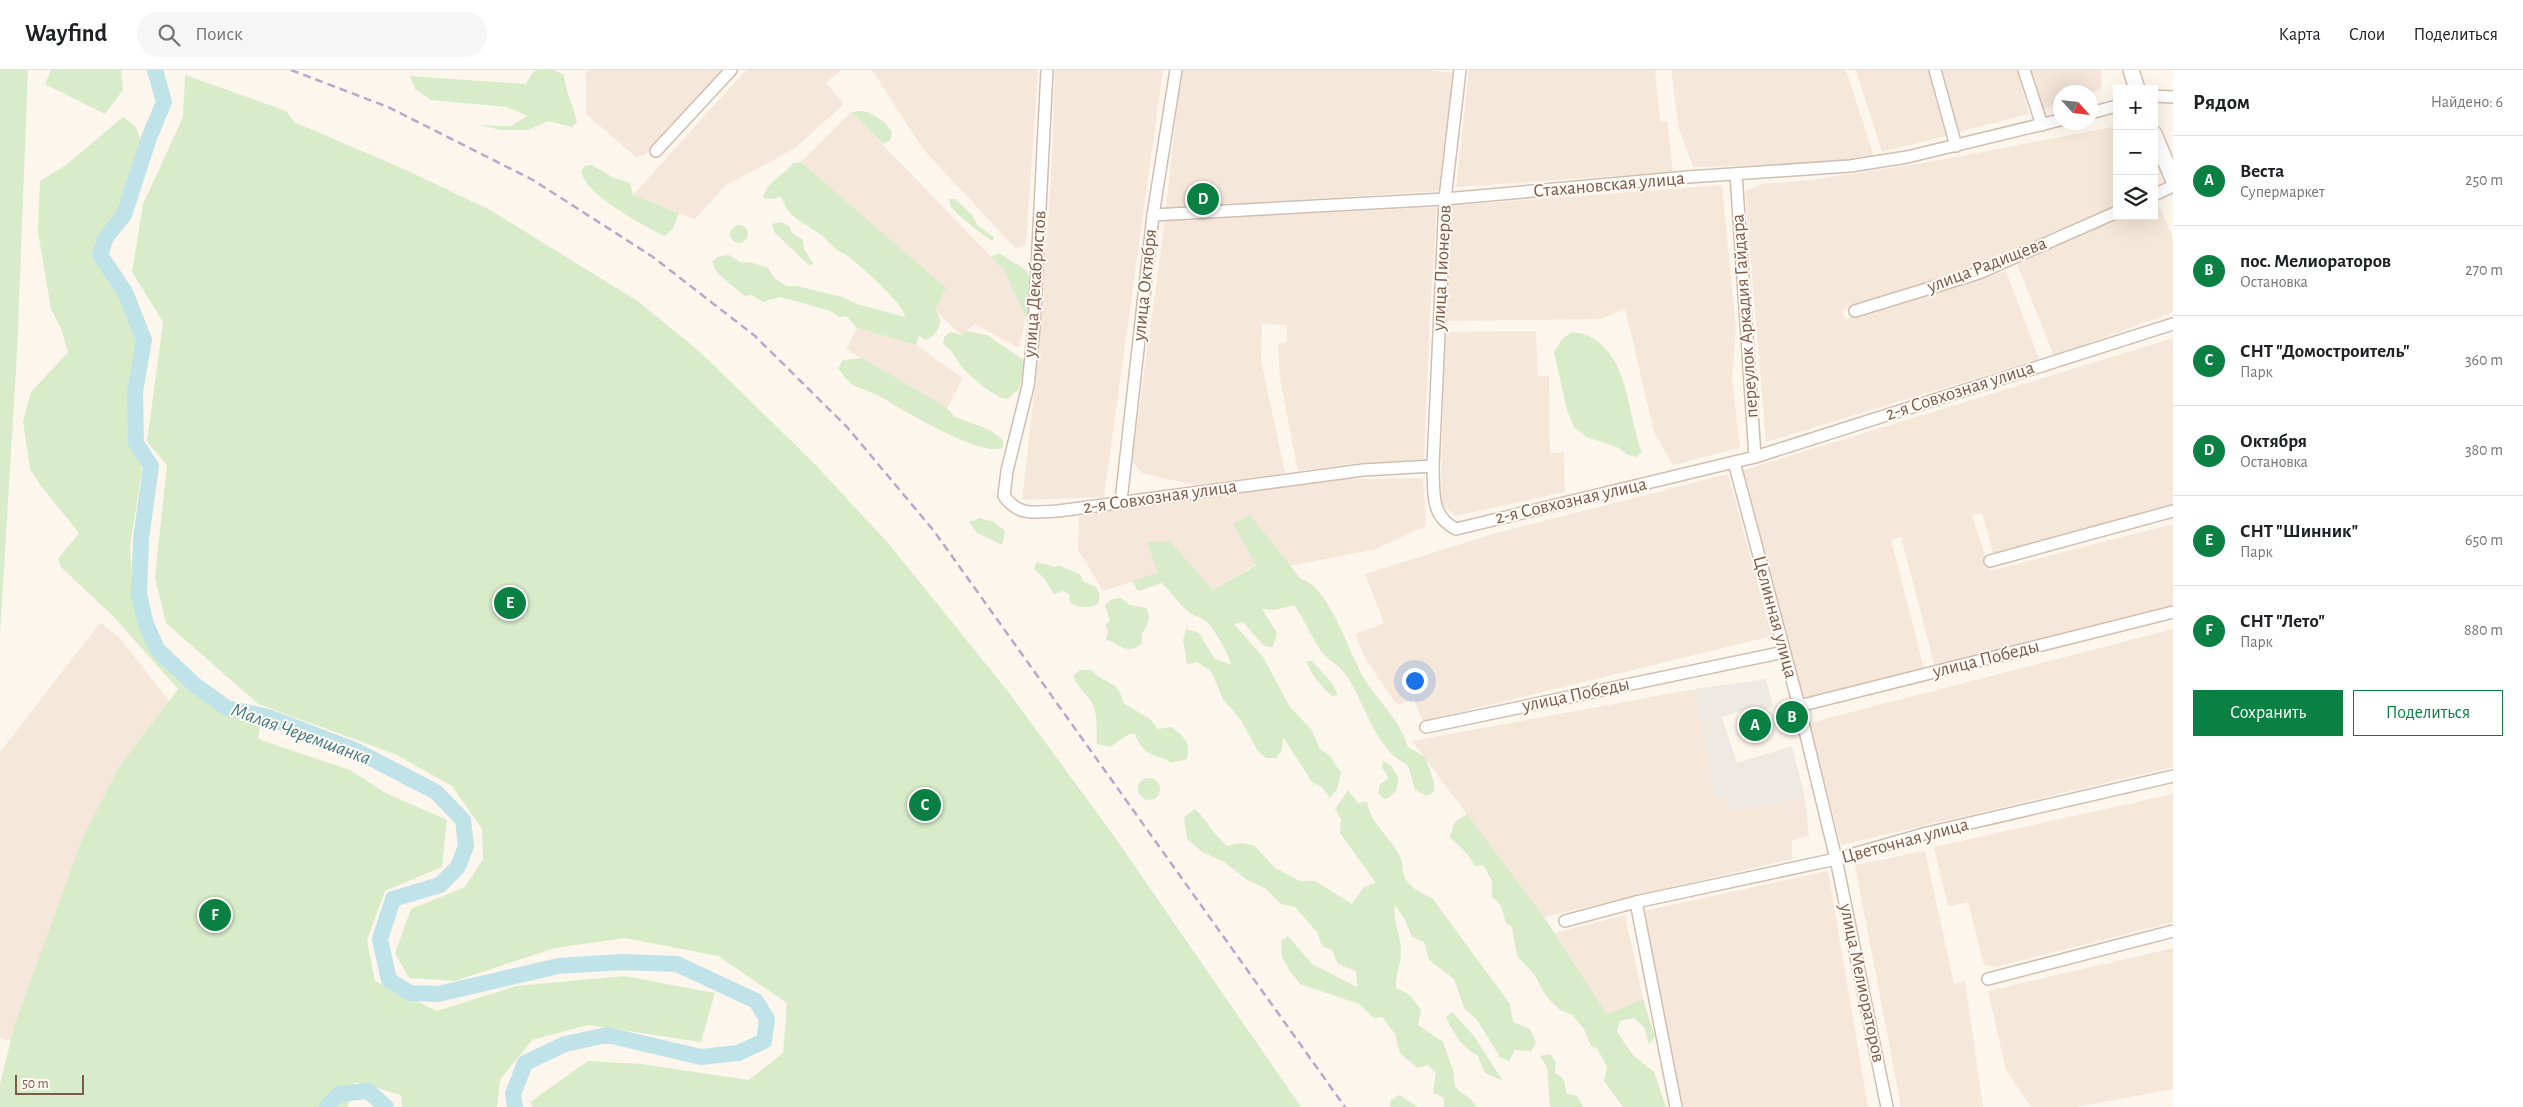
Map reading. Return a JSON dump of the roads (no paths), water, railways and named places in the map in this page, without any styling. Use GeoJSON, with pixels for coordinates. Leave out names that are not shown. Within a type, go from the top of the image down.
{"type":"FeatureCollection","features":[{"type":"Feature","properties":{"kind":"street"},"geometry":{"type":"LineString","coordinates":[[656,151],[732,70]]}},
{"type":"Feature","properties":{"kind":"street","name":"улица Декабристов"},"geometry":{"type":"LineString","coordinates":[[1004,496],[1006,471],[1029,376],[1034,328],[1047,70]]}},
{"type":"Feature","properties":{"kind":"street","name":"улица Октября"},"geometry":{"type":"LineString","coordinates":[[1121,501],[1153,215],[1176,70]]}},
{"type":"Feature","properties":{"kind":"street","name":"улица Пионеров"},"geometry":{"type":"LineString","coordinates":[[1433,466],[1445,199],[1460,70]]}},
{"type":"Feature","properties":{"kind":"street"},"geometry":{"type":"LineString","coordinates":[[1935,70],[1956,146]]}},
{"type":"Feature","properties":{"kind":"street"},"geometry":{"type":"LineString","coordinates":[[2024,70],[2042,125]]}},
{"type":"Feature","properties":{"kind":"street"},"geometry":{"type":"LineString","coordinates":[[2131,70],[2136,85]]}},
{"type":"Feature","properties":{"kind":"street"},"geometry":{"type":"LineString","coordinates":[[2158,96],[2173,98]]}},
{"type":"Feature","properties":{"kind":"street"},"geometry":{"type":"LineString","coordinates":[[2098,111],[2113,107]]}},
{"type":"Feature","properties":{"kind":"street","name":"Стахановская улица"},"geometry":{"type":"LineString","coordinates":[[1153,215],[1445,199],[1850,166],[1956,146],[2053,122]]}},
{"type":"Feature","properties":{"kind":"street"},"geometry":{"type":"LineString","coordinates":[[2158,143],[2173,179]]}},
{"type":"Feature","properties":{"kind":"street","name":"переулок Аркадия Гайдара"},"geometry":{"type":"LineString","coordinates":[[1736,174],[1755,457]]}},
{"type":"Feature","properties":{"kind":"street"},"geometry":{"type":"LineString","coordinates":[[2158,193],[2173,186]]}},
{"type":"Feature","properties":{"kind":"street","name":"улица Радищева"},"geometry":{"type":"LineString","coordinates":[[1855,311],[1979,272],[2113,214]]}},
{"type":"Feature","properties":{"kind":"street","name":"2-я Совхозная улица"},"geometry":{"type":"LineString","coordinates":[[1004,496],[1012,506],[1020,510],[1033,512],[1058,511],[1121,501],[1363,470],[1433,466],[1435,506],[1444,523],[1456,529],[1755,457],[2173,324]]}},
{"type":"Feature","properties":{"kind":"street","name":"Целинная улица"},"geometry":{"type":"LineString","coordinates":[[1734,462],[1799,706],[1836,859]]}},
{"type":"Feature","properties":{"kind":"street"},"geometry":{"type":"LineString","coordinates":[[1990,561],[2173,511]]}},
{"type":"Feature","properties":{"kind":"street","name":"улица Победы"},"geometry":{"type":"LineString","coordinates":[[1799,706],[2173,612]]}},
{"type":"Feature","properties":{"kind":"street","name":"улица Победы"},"geometry":{"type":"LineString","coordinates":[[1426,727],[1784,652]]}},
{"type":"Feature","properties":{"kind":"street","name":"Цветочная улица"},"geometry":{"type":"LineString","coordinates":[[1565,921],[1636,902],[1836,859],[1928,833],[2173,776]]}},
{"type":"Feature","properties":{"kind":"street","name":"улица Мелиораторов"},"geometry":{"type":"LineString","coordinates":[[1836,859],[1887,1107]]}},
{"type":"Feature","properties":{"kind":"street"},"geometry":{"type":"LineString","coordinates":[[1636,902],[1676,1107]]}},
{"type":"Feature","properties":{"kind":"street"},"geometry":{"type":"LineString","coordinates":[[1988,979],[2173,931]]}},
{"type":"Feature","properties":{"kind":"waterway","name":"Малая Черемшанка"},"geometry":{"type":"LineString","coordinates":[[155,70],[164,102],[149,138],[124,215],[106,237],[100,255],[125,292],[144,340],[135,392],[136,443],[151,466],[141,539],[139,594],[146,624],[157,649],[195,685],[227,708],[268,717],[357,751],[436,792],[463,820],[466,846],[458,867],[440,885],[393,899],[380,939],[389,980],[410,993],[438,994],[558,966],[622,962],[677,964],[756,1001],[767,1019],[764,1041],[738,1053],[701,1057],[607,1035],[565,1044],[525,1063],[513,1094],[515,1107]]}},
{"type":"Feature","properties":{"kind":"waterway","name":"Малая Черемшанка"},"geometry":{"type":"LineString","coordinates":[[327,1107],[339,1094],[368,1091],[386,1107]]}},
{"type":"Feature","properties":{"kind":"railway"},"geometry":{"type":"LineString","coordinates":[[291,70],[388,107],[533,180],[653,257],[755,336],[847,427],[934,531],[1345,1107]]}},
{"type":"Feature","properties":{"kind":"place","name":"Октября"},"geometry":{"type":"Point","coordinates":[1203,199]}},
{"type":"Feature","properties":{"kind":"place","name":"СНТ \"Шинник\""},"geometry":{"type":"Point","coordinates":[510,603]}},
{"type":"Feature","properties":{"kind":"place","name":"пос. Мелиораторов"},"geometry":{"type":"Point","coordinates":[1792,717]}},
{"type":"Feature","properties":{"kind":"place","name":"Веста"},"geometry":{"type":"Point","coordinates":[1755,725]}},
{"type":"Feature","properties":{"kind":"place","name":"СНТ \"Домостроитель\""},"geometry":{"type":"Point","coordinates":[925,805]}},
{"type":"Feature","properties":{"kind":"place","name":"СНТ \"Лето\""},"geometry":{"type":"Point","coordinates":[215,915]}}]}
